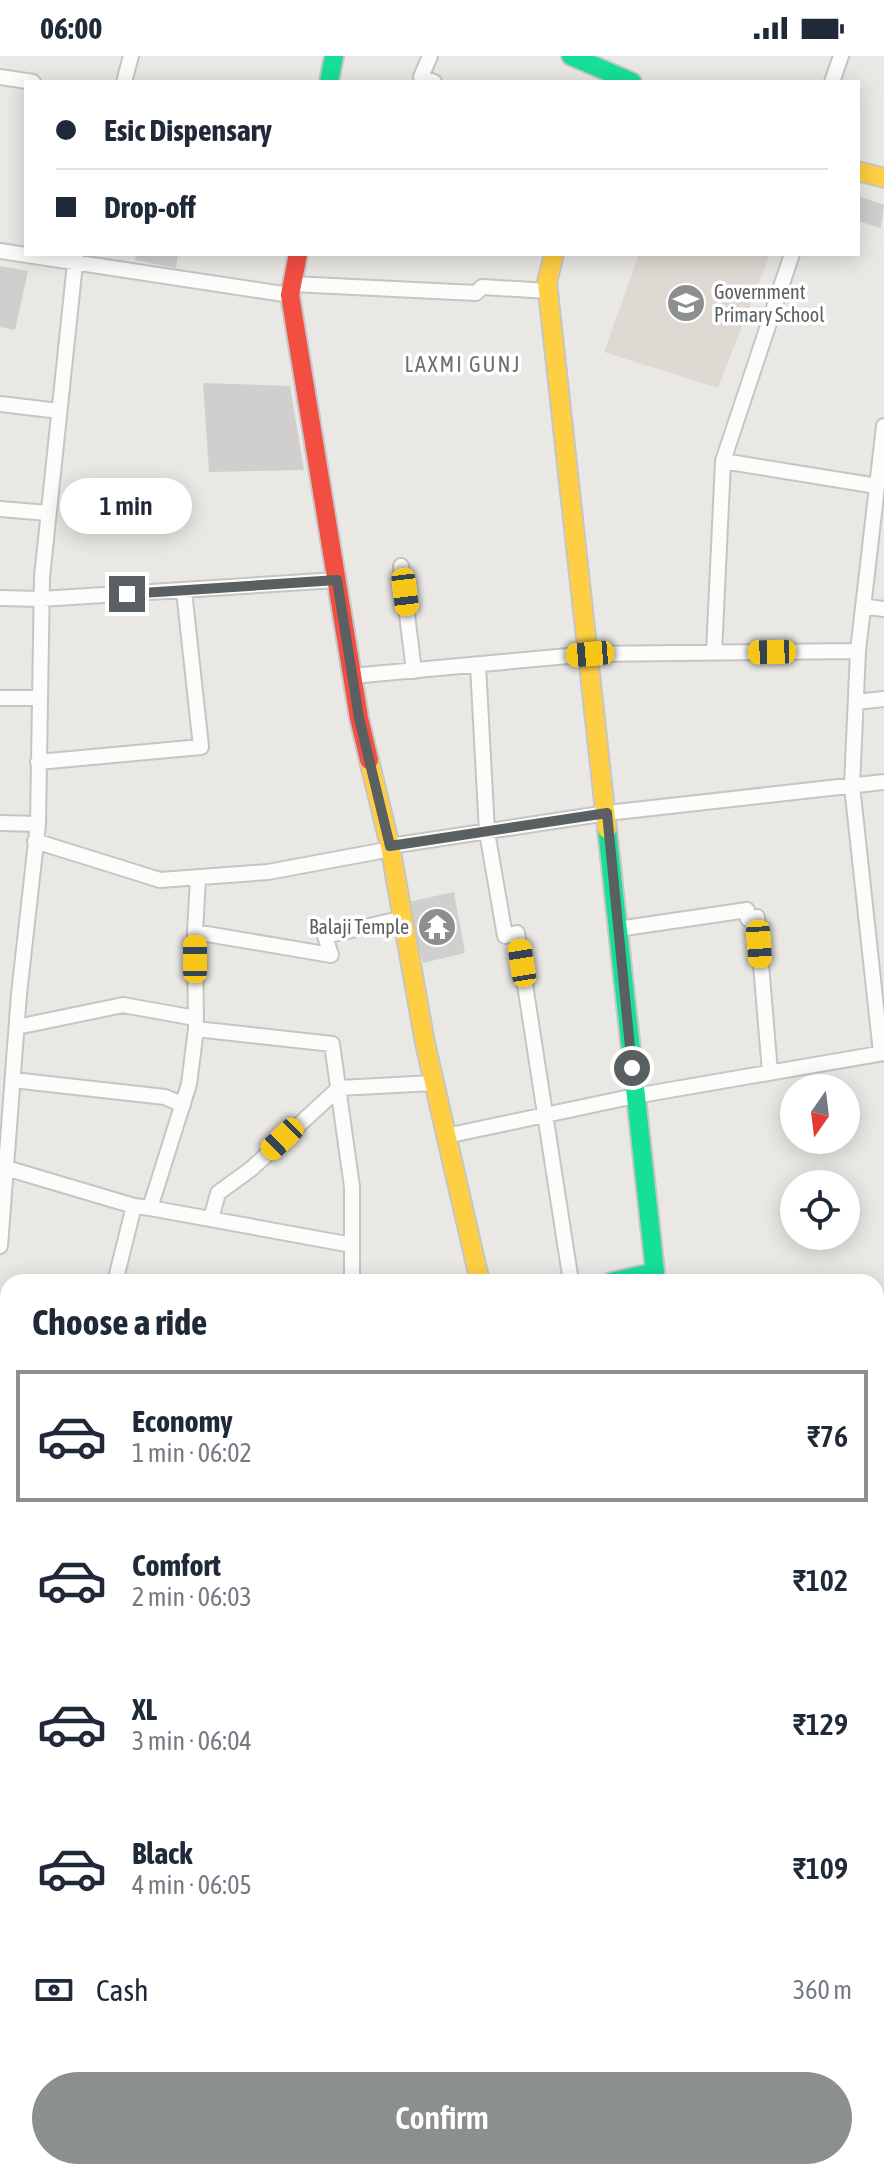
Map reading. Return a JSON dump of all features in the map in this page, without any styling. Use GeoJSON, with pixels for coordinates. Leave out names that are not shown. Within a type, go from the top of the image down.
{"type":"FeatureCollection","features":[{"type":"Feature","properties":{"kind":"street"},"geometry":{"type":"LineString","coordinates":[[125,80],[131,56]]}},
{"type":"Feature","properties":{"kind":"street"},"geometry":{"type":"LineString","coordinates":[[329,80],[334,56]]}},
{"type":"Feature","properties":{"kind":"street"},"geometry":{"type":"LineString","coordinates":[[429,80],[421,77],[430,56]]}},
{"type":"Feature","properties":{"kind":"street"},"geometry":{"type":"LineString","coordinates":[[571,56],[594,75],[621,80]]}},
{"type":"Feature","properties":{"kind":"street"},"geometry":{"type":"LineString","coordinates":[[833,80],[841,56]]}},
{"type":"Feature","properties":{"kind":"street"},"geometry":{"type":"LineString","coordinates":[[0,77],[24,81]]}},
{"type":"Feature","properties":{"kind":"street"},"geometry":{"type":"LineString","coordinates":[[860,172],[884,178]]}},
{"type":"Feature","properties":{"kind":"street"},"geometry":{"type":"LineString","coordinates":[[0,251],[24,254]]}},
{"type":"Feature","properties":{"kind":"street"},"geometry":{"type":"LineString","coordinates":[[47,256],[291,289],[476,293],[482,287],[548,291]]}},
{"type":"Feature","properties":{"kind":"street"},"geometry":{"type":"LineString","coordinates":[[298,256],[291,289],[352,676],[390,848],[434,1083],[478,1274]]}},
{"type":"Feature","properties":{"kind":"street"},"geometry":{"type":"LineString","coordinates":[[554,256],[548,291],[655,1272],[646,1274]]}},
{"type":"Feature","properties":{"kind":"street"},"geometry":{"type":"LineString","coordinates":[[714,653],[723,461],[791,256]]}},
{"type":"Feature","properties":{"kind":"street"},"geometry":{"type":"LineString","coordinates":[[0,1246],[13,1080],[8,1048],[17,1027],[38,824],[41,599],[75,259]]}},
{"type":"Feature","properties":{"kind":"street"},"geometry":{"type":"LineString","coordinates":[[0,404],[59,411]]}},
{"type":"Feature","properties":{"kind":"street"},"geometry":{"type":"LineString","coordinates":[[446,1136],[635,1096],[883,1053],[852,786],[858,651],[884,426]]}},
{"type":"Feature","properties":{"kind":"street"},"geometry":{"type":"LineString","coordinates":[[723,461],[877,486]]}},
{"type":"Feature","properties":{"kind":"street"},"geometry":{"type":"LineString","coordinates":[[0,509],[48,513]]}},
{"type":"Feature","properties":{"kind":"street"},"geometry":{"type":"LineString","coordinates":[[401,566],[414,671]]}},
{"type":"Feature","properties":{"kind":"street"},"geometry":{"type":"LineString","coordinates":[[0,598],[41,599],[337,580]]}},
{"type":"Feature","properties":{"kind":"street"},"geometry":{"type":"LineString","coordinates":[[38,762],[201,747],[184,591]]}},
{"type":"Feature","properties":{"kind":"street"},"geometry":{"type":"LineString","coordinates":[[863,606],[884,609]]}},
{"type":"Feature","properties":{"kind":"street"},"geometry":{"type":"LineString","coordinates":[[352,676],[590,654],[858,651]]}},
{"type":"Feature","properties":{"kind":"street"},"geometry":{"type":"LineString","coordinates":[[478,665],[487,832],[505,936],[517,933],[570,1274]]}},
{"type":"Feature","properties":{"kind":"street"},"geometry":{"type":"LineString","coordinates":[[0,698],[39,698]]}},
{"type":"Feature","properties":{"kind":"street"},"geometry":{"type":"LineString","coordinates":[[856,702],[884,699]]}},
{"type":"Feature","properties":{"kind":"street"},"geometry":{"type":"LineString","coordinates":[[35,841],[160,880],[198,878],[268,872],[390,848],[607,813],[884,782]]}},
{"type":"Feature","properties":{"kind":"street"},"geometry":{"type":"LineString","coordinates":[[0,823],[38,824]]}},
{"type":"Feature","properties":{"kind":"street"},"geometry":{"type":"LineString","coordinates":[[150,1208],[183,1105],[196,1023],[198,878]]}},
{"type":"Feature","properties":{"kind":"street"},"geometry":{"type":"LineString","coordinates":[[618,929],[747,910],[748,919],[757,917],[770,1072]]}},
{"type":"Feature","properties":{"kind":"street"},"geometry":{"type":"LineString","coordinates":[[195,932],[331,955],[325,936],[404,918]]}},
{"type":"Feature","properties":{"kind":"street"},"geometry":{"type":"LineString","coordinates":[[17,1027],[123,1005],[196,1023],[332,1044],[352,1187],[352,1274]]}},
{"type":"Feature","properties":{"kind":"street"},"geometry":{"type":"LineString","coordinates":[[13,1080],[165,1097],[183,1105]]}},
{"type":"Feature","properties":{"kind":"street"},"geometry":{"type":"LineString","coordinates":[[211,1219],[218,1193],[251,1169],[339,1088],[434,1083]]}},
{"type":"Feature","properties":{"kind":"street"},"geometry":{"type":"LineString","coordinates":[[6,1168],[134,1206],[352,1245]]}},
{"type":"Feature","properties":{"kind":"street"},"geometry":{"type":"LineString","coordinates":[[117,1274],[134,1206]]}},
{"type":"Feature","properties":{"kind":"shaded area","name":"Government Primary School"},"geometry":{"type":"Polygon","coordinates":[[[638,256],[769,256],[718,388],[604,352],[638,256]]]}},
{"type":"Feature","properties":{"kind":"building"},"geometry":{"type":"Polygon","coordinates":[[[860,197],[884,205],[881,228],[860,222],[860,197]]]}},
{"type":"Feature","properties":{"kind":"building"},"geometry":{"type":"Polygon","coordinates":[[[136,256],[178,256],[176,268],[135,260],[136,256]]]}},
{"type":"Feature","properties":{"kind":"building"},"geometry":{"type":"Polygon","coordinates":[[[0,266],[28,271],[15,330],[0,327],[0,266]]]}},
{"type":"Feature","properties":{"kind":"building"},"geometry":{"type":"Polygon","coordinates":[[[203,383],[290,386],[304,470],[209,472],[203,383]]]}},
{"type":"Feature","properties":{"kind":"building","name":"Balaji Temple"},"geometry":{"type":"Polygon","coordinates":[[[454,892],[465,953],[423,963],[408,902],[454,892]]]}},
{"type":"Feature","properties":{"kind":"traffic: fast"},"geometry":{"type":"LineString","coordinates":[[329,80],[334,56]]}},
{"type":"Feature","properties":{"kind":"traffic: fast"},"geometry":{"type":"LineString","coordinates":[[571,56],[627,80]]}},
{"type":"Feature","properties":{"kind":"traffic: fast"},"geometry":{"type":"LineString","coordinates":[[607,829],[655,1272],[646,1274]]}},
{"type":"Feature","properties":{"kind":"traffic: slow"},"geometry":{"type":"LineString","coordinates":[[860,172],[884,178]]}},
{"type":"Feature","properties":{"kind":"traffic: slow"},"geometry":{"type":"LineString","coordinates":[[554,256],[547,282],[607,829]]}},
{"type":"Feature","properties":{"kind":"traffic: slow"},"geometry":{"type":"LineString","coordinates":[[369,760],[390,846],[425,1043],[478,1274]]}},
{"type":"Feature","properties":{"kind":"traffic: jam"},"geometry":{"type":"LineString","coordinates":[[298,256],[290,295],[359,718],[369,760]]}},
{"type":"Feature","properties":{"kind":"place","name":"Government Primary School"},"geometry":{"type":"Point","coordinates":[686,303]}},
{"type":"Feature","properties":{"kind":"place","name":"Balaji Temple"},"geometry":{"type":"Point","coordinates":[437,927]}},
{"type":"Feature","properties":{"kind":"district","name":"LAXMI GUNJ"},"geometry":{"type":"Point","coordinates":[463,364]}},
{"type":"Feature","properties":{"kind":"route"},"geometry":{"type":"LineString","coordinates":[[127,594],[337,580],[359,718],[390,846],[607,813],[632,1068]]}}]}
